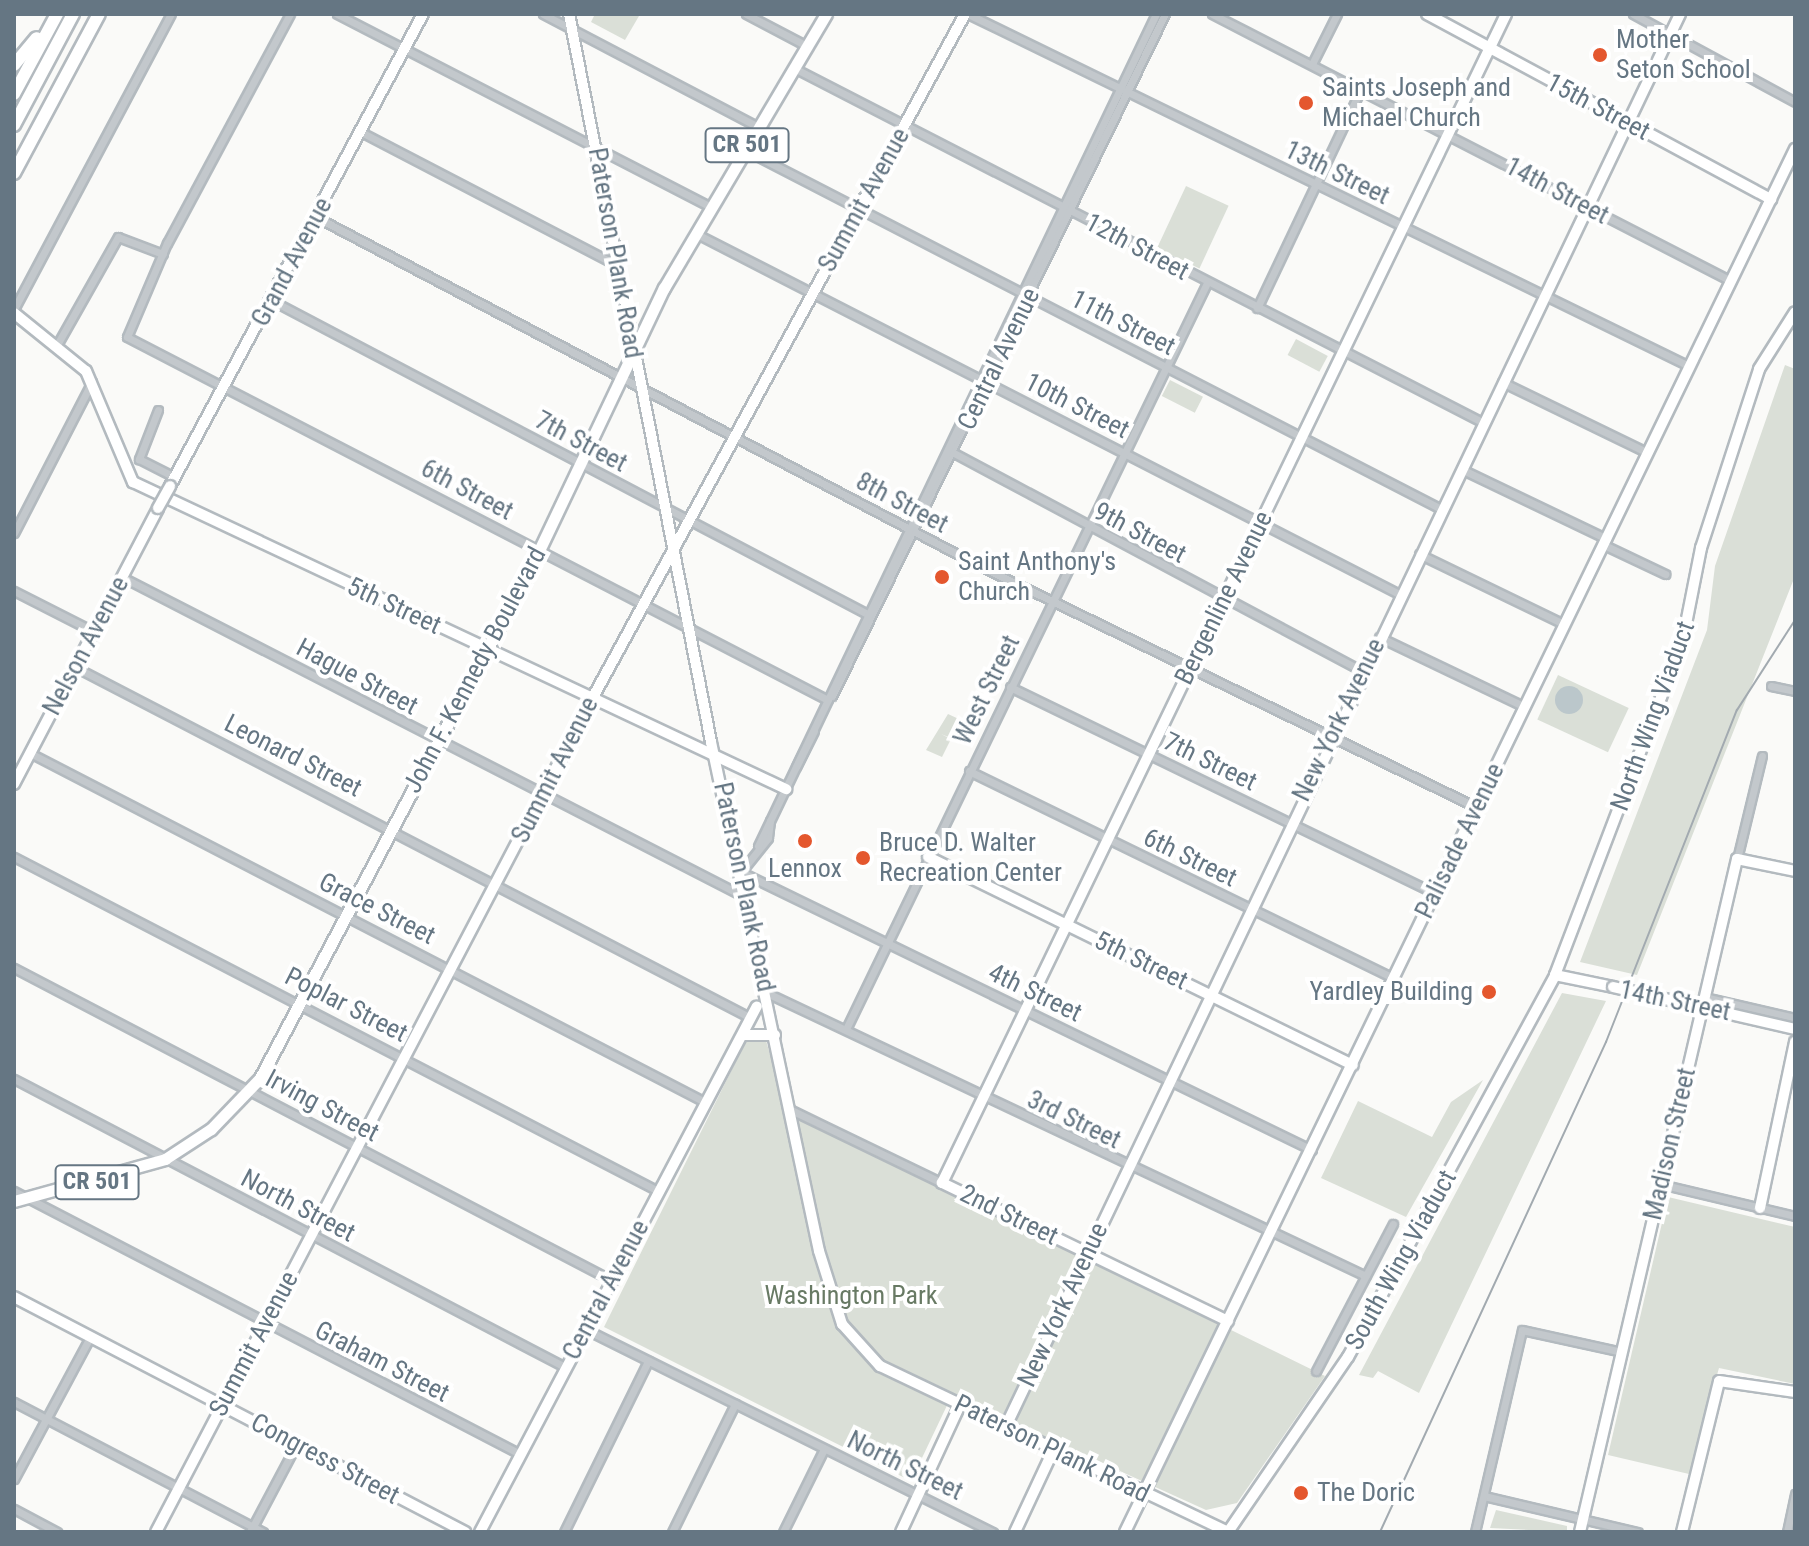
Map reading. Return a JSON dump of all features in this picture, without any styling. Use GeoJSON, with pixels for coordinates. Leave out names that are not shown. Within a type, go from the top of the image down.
{"type":"FeatureCollection","features":[{"type":"Feature","properties":{"kind":"highway"},"geometry":{"type":"LineString","coordinates":[[14,65],[57,14]]}},
{"type":"Feature","properties":{"kind":"highway"},"geometry":{"type":"LineString","coordinates":[[14,94],[57,14]]}},
{"type":"Feature","properties":{"kind":"highway"},"geometry":{"type":"LineString","coordinates":[[14,125],[73,14]]}},
{"type":"Feature","properties":{"kind":"highway"},"geometry":{"type":"LineString","coordinates":[[14,173],[99,14]]}},
{"type":"Feature","properties":{"kind":"main road","name":"John F. Kennedy Boulevard"},"geometry":{"type":"LineString","coordinates":[[14,1201],[165,1159],[250,1090],[300,1004],[539,550],[695,233],[826,14]]}},
{"type":"Feature","properties":{"kind":"street"},"geometry":{"type":"LineString","coordinates":[[14,533],[92,382],[58,343],[14,311],[171,14]]}},
{"type":"Feature","properties":{"kind":"street"},"geometry":{"type":"LineString","coordinates":[[58,343],[118,237],[163,254],[290,14]]}},
{"type":"Feature","properties":{"kind":"street"},"geometry":{"type":"LineString","coordinates":[[337,14],[711,207]]}},
{"type":"Feature","properties":{"kind":"street","name":"Grand Avenue"},"geometry":{"type":"LineString","coordinates":[[158,508],[423,14]]}},
{"type":"Feature","properties":{"kind":"street"},"geometry":{"type":"LineString","coordinates":[[543,14],[758,127]]}},
{"type":"Feature","properties":{"kind":"street","name":"Paterson Plank Road"},"geometry":{"type":"LineString","coordinates":[[569,14],[639,387],[715,757],[789,1109],[842,1324],[880,1366],[1228,1532]]}},
{"type":"Feature","properties":{"kind":"street"},"geometry":{"type":"LineString","coordinates":[[746,14],[807,46]]}},
{"type":"Feature","properties":{"kind":"street","name":"13th Street"},"geometry":{"type":"LineString","coordinates":[[966,14],[1689,366]]}},
{"type":"Feature","properties":{"kind":"street","name":"Summit Avenue"},"geometry":{"type":"LineString","coordinates":[[156,1532],[592,699],[966,14]]}},
{"type":"Feature","properties":{"kind":"street","name":"Central Avenue"},"geometry":{"type":"LineString","coordinates":[[1124,90],[1156,14]]}},
{"type":"Feature","properties":{"kind":"street","name":"Central Avenue"},"geometry":{"type":"LineString","coordinates":[[870,616],[907,527],[979,378],[1165,14]]}},
{"type":"Feature","properties":{"kind":"street","name":"14th Street"},"geometry":{"type":"LineString","coordinates":[[1212,14],[1731,281]]}},
{"type":"Feature","properties":{"kind":"street"},"geometry":{"type":"LineString","coordinates":[[1312,64],[1337,14]]}},
{"type":"Feature","properties":{"kind":"street","name":"15th Street"},"geometry":{"type":"LineString","coordinates":[[1427,14],[1771,199]]}},
{"type":"Feature","properties":{"kind":"street","name":"Bergenline Avenue"},"geometry":{"type":"LineString","coordinates":[[942,1183],[1506,14]]}},
{"type":"Feature","properties":{"kind":"street"},"geometry":{"type":"LineString","coordinates":[[1633,14],[1795,102]]}},
{"type":"Feature","properties":{"kind":"street","name":"New York Avenue"},"geometry":{"type":"LineString","coordinates":[[1005,1428],[1170,1081],[1248,908],[1680,14]]}},
{"type":"Feature","properties":{"kind":"street","name":"12th Street"},"geometry":{"type":"LineString","coordinates":[[794,68],[1482,422]]}},
{"type":"Feature","properties":{"kind":"street"},"geometry":{"type":"LineString","coordinates":[[1257,308],[1361,89]]}},
{"type":"Feature","properties":{"kind":"street"},"geometry":{"type":"LineString","coordinates":[[361,132],[618,266]]}},
{"type":"Feature","properties":{"kind":"street","name":"Palisade Avenue"},"geometry":{"type":"LineString","coordinates":[[1125,1532],[1795,149]]}},
{"type":"Feature","properties":{"kind":"street","name":"11th Street"},"geometry":{"type":"LineString","coordinates":[[745,150],[1441,509]]}},
{"type":"Feature","properties":{"kind":"street","name":"Central Avenue"},"geometry":{"type":"LineString","coordinates":[[741,872],[758,846],[870,616],[916,532],[1029,298],[1066,209]]}},
{"type":"Feature","properties":{"kind":"street","name":"8th Street"},"geometry":{"type":"LineString","coordinates":[[316,217],[916,532],[1478,808]]}},
{"type":"Feature","properties":{"kind":"street","name":"10th Street"},"geometry":{"type":"LineString","coordinates":[[695,233],[1399,594]]}},
{"type":"Feature","properties":{"kind":"street","name":"6th Street"},"geometry":{"type":"LineString","coordinates":[[163,254],[127,337],[828,700]]}},
{"type":"Feature","properties":{"kind":"street","name":"West Street"},"geometry":{"type":"LineString","coordinates":[[846,1029],[1207,283]]}},
{"type":"Feature","properties":{"kind":"street","name":"7th Street"},"geometry":{"type":"LineString","coordinates":[[271,300],[870,616]]}},
{"type":"Feature","properties":{"kind":"street","name":"North Wing Viaduct"},"geometry":{"type":"LineString","coordinates":[[1555,975],[1683,639],[1701,548],[1759,369],[1795,312]]}},
{"type":"Feature","properties":{"kind":"street","name":"5th Street"},"geometry":{"type":"LineString","coordinates":[[92,382],[117,458],[133,482],[786,789]]}},
{"type":"Feature","properties":{"kind":"street"},"geometry":{"type":"LineString","coordinates":[[1502,382],[1648,453]]}},
{"type":"Feature","properties":{"kind":"street"},"geometry":{"type":"LineString","coordinates":[[158,410],[139,459],[172,482]]}},
{"type":"Feature","properties":{"kind":"street","name":"9th Street"},"geometry":{"type":"LineString","coordinates":[[946,449],[1222,600],[1362,671]]}},
{"type":"Feature","properties":{"kind":"street"},"geometry":{"type":"LineString","coordinates":[[1460,469],[1665,574]]}},
{"type":"Feature","properties":{"kind":"street","name":"Nelson Avenue"},"geometry":{"type":"LineString","coordinates":[[14,784],[158,508]]}},
{"type":"Feature","properties":{"kind":"street"},"geometry":{"type":"LineString","coordinates":[[1419,554],[1564,624]]}},
{"type":"Feature","properties":{"kind":"street","name":"Hague Street"},"geometry":{"type":"LineString","coordinates":[[122,577],[542,796],[745,897]]}},
{"type":"Feature","properties":{"kind":"street"},"geometry":{"type":"LineString","coordinates":[[14,591],[93,631]]}},
{"type":"Feature","properties":{"kind":"street"},"geometry":{"type":"LineString","coordinates":[[1379,637],[1525,707]]}},
{"type":"Feature","properties":{"kind":"street","name":"Leonard Street"},"geometry":{"type":"LineString","coordinates":[[75,667],[497,883],[747,1016]]}},
{"type":"Feature","properties":{"kind":"street"},"geometry":{"type":"LineString","coordinates":[[1771,686],[1795,691]]}},
{"type":"Feature","properties":{"kind":"street","name":"7th Street"},"geometry":{"type":"LineString","coordinates":[[1010,687],[1435,893]]}},
{"type":"Feature","properties":{"kind":"street","name":"Grace Street"},"geometry":{"type":"LineString","coordinates":[[30,753],[705,1102]]}},
{"type":"Feature","properties":{"kind":"street","name":"Madison Street"},"geometry":{"type":"LineString","coordinates":[[1580,1532],[1762,756]]}},
{"type":"Feature","properties":{"kind":"street","name":"6th Street"},"geometry":{"type":"LineString","coordinates":[[969,771],[1394,978]]}},
{"type":"Feature","properties":{"kind":"street","name":"Poplar Street"},"geometry":{"type":"LineString","coordinates":[[14,857],[658,1191]]}},
{"type":"Feature","properties":{"kind":"street","name":"5th Street"},"geometry":{"type":"LineString","coordinates":[[928,857],[1353,1065]]}},
{"type":"Feature","properties":{"kind":"street"},"geometry":{"type":"LineString","coordinates":[[1737,859],[1795,871]]}},
{"type":"Feature","properties":{"kind":"street","name":"4th Street"},"geometry":{"type":"LineString","coordinates":[[741,872],[1312,1150]]}},
{"type":"Feature","properties":{"kind":"street","name":"Irving Street"},"geometry":{"type":"LineString","coordinates":[[14,968],[611,1280]]}},
{"type":"Feature","properties":{"kind":"street","name":"14th Street"},"geometry":{"type":"LineString","coordinates":[[1555,975],[1795,1029]]}},
{"type":"Feature","properties":{"kind":"street","name":"South Wing Viaduct"},"geometry":{"type":"LineString","coordinates":[[1228,1532],[1348,1357],[1555,975]]}},
{"type":"Feature","properties":{"kind":"street","name":"Central Avenue"},"geometry":{"type":"LineString","coordinates":[[480,1532],[734,1049],[747,1016],[767,993]]}},
{"type":"Feature","properties":{"kind":"street","name":"3rd Street"},"geometry":{"type":"LineString","coordinates":[[767,993],[1127,1167],[1366,1276]]}},
{"type":"Feature","properties":{"kind":"street","name":"14th Street"},"geometry":{"type":"LineString","coordinates":[[1704,997],[1795,1018]]}},
{"type":"Feature","properties":{"kind":"street","name":"Central Avenue"},"geometry":{"type":"LineString","coordinates":[[734,1049],[745,1035],[757,1006]]}},
{"type":"Feature","properties":{"kind":"street"},"geometry":{"type":"LineString","coordinates":[[745,1035],[775,1035]]}},
{"type":"Feature","properties":{"kind":"street"},"geometry":{"type":"LineString","coordinates":[[1760,1208],[1795,1042]]}},
{"type":"Feature","properties":{"kind":"street","name":"North Street"},"geometry":{"type":"LineString","coordinates":[[14,1079],[565,1367]]}},
{"type":"Feature","properties":{"kind":"street","name":"2nd Street"},"geometry":{"type":"LineString","coordinates":[[789,1109],[1228,1321]]}},
{"type":"Feature","properties":{"kind":"street"},"geometry":{"type":"LineString","coordinates":[[1660,1184],[1795,1216]]}},
{"type":"Feature","properties":{"kind":"street","name":"Graham Street"},"geometry":{"type":"LineString","coordinates":[[14,1191],[264,1324],[520,1454]]}},
{"type":"Feature","properties":{"kind":"street"},"geometry":{"type":"LineString","coordinates":[[1316,1371],[1393,1224]]}},
{"type":"Feature","properties":{"kind":"street","name":"Congress Street"},"geometry":{"type":"LineString","coordinates":[[14,1297],[465,1532]]}},
{"type":"Feature","properties":{"kind":"street","name":"North Street"},"geometry":{"type":"LineString","coordinates":[[585,1329],[993,1532]]}},
{"type":"Feature","properties":{"kind":"street"},"geometry":{"type":"LineString","coordinates":[[1475,1532],[1522,1330],[1622,1352]]}},
{"type":"Feature","properties":{"kind":"street"},"geometry":{"type":"LineString","coordinates":[[14,1479],[90,1337]]}},
{"type":"Feature","properties":{"kind":"street"},"geometry":{"type":"LineString","coordinates":[[564,1532],[648,1361]]}},
{"type":"Feature","properties":{"kind":"street"},"geometry":{"type":"LineString","coordinates":[[1682,1532],[1721,1378],[1795,1392]]}},
{"type":"Feature","properties":{"kind":"street"},"geometry":{"type":"LineString","coordinates":[[14,1402],[180,1488],[251,1529],[263,1532]]}},
{"type":"Feature","properties":{"kind":"street"},"geometry":{"type":"LineString","coordinates":[[672,1532],[735,1404]]}},
{"type":"Feature","properties":{"kind":"street"},"geometry":{"type":"LineString","coordinates":[[901,1532],[960,1405]]}},
{"type":"Feature","properties":{"kind":"street"},"geometry":{"type":"LineString","coordinates":[[251,1529],[296,1445]]}},
{"type":"Feature","properties":{"kind":"street"},"geometry":{"type":"LineString","coordinates":[[783,1532],[824,1449]]}},
{"type":"Feature","properties":{"kind":"street"},"geometry":{"type":"LineString","coordinates":[[1015,1532],[1053,1451]]}},
{"type":"Feature","properties":{"kind":"street"},"geometry":{"type":"LineString","coordinates":[[1787,1532],[1795,1494]]}},
{"type":"Feature","properties":{"kind":"street"},"geometry":{"type":"LineString","coordinates":[[1484,1496],[1638,1532]]}},
{"type":"Feature","properties":{"kind":"street"},"geometry":{"type":"LineString","coordinates":[[14,1509],[57,1532]]}},
{"type":"Feature","properties":{"kind":"green space"},"geometry":{"type":"Polygon","coordinates":[[[595,14],[639,16],[625,40],[591,22],[595,14]]]}},
{"type":"Feature","properties":{"kind":"green space"},"geometry":{"type":"Polygon","coordinates":[[[1186,186],[1229,206],[1199,268],[1157,249],[1186,186]]]}},
{"type":"Feature","properties":{"kind":"green space"},"geometry":{"type":"Polygon","coordinates":[[[1296,339],[1328,356],[1319,372],[1288,355],[1296,339]]]}},
{"type":"Feature","properties":{"kind":"green space"},"geometry":{"type":"Polygon","coordinates":[[[1785,365],[1795,369],[1795,576],[1637,975],[1580,962],[1707,630],[1715,566],[1785,365]]]}},
{"type":"Feature","properties":{"kind":"green space"},"geometry":{"type":"Polygon","coordinates":[[[1170,380],[1203,397],[1195,413],[1162,396],[1170,380]]]}},
{"type":"Feature","properties":{"kind":"green space"},"geometry":{"type":"Polygon","coordinates":[[[1558,675],[1629,708],[1608,752],[1537,719],[1558,675]]]}},
{"type":"Feature","properties":{"kind":"green space"},"geometry":{"type":"Polygon","coordinates":[[[948,714],[976,727],[968,745],[941,734],[951,739],[942,757],[926,750],[948,714]]]}},
{"type":"Feature","properties":{"kind":"green space"},"geometry":{"type":"Polygon","coordinates":[[[1562,993],[1606,1001],[1419,1393],[1378,1371],[1373,1378],[1359,1375],[1562,993]]]}},
{"type":"Feature","properties":{"kind":"green space","name":"Washington Park"},"geometry":{"type":"Polygon","coordinates":[[[765,1037],[787,1113],[1325,1376],[1237,1503],[1206,1510],[952,1395],[911,1481],[604,1327],[747,1039],[765,1037]]]}},
{"type":"Feature","properties":{"kind":"green space"},"geometry":{"type":"Polygon","coordinates":[[[1483,1080],[1406,1217],[1321,1178],[1358,1101],[1432,1137],[1451,1102],[1483,1080]]]}},
{"type":"Feature","properties":{"kind":"green space"},"geometry":{"type":"Polygon","coordinates":[[[1668,1197],[1795,1227],[1795,1384],[1719,1368],[1689,1474],[1608,1455],[1668,1197]]]}},
{"type":"Feature","properties":{"kind":"green space"},"geometry":{"type":"Polygon","coordinates":[[[1496,1510],[1567,1526],[1567,1532],[1490,1528],[1496,1510]]]}},
{"type":"Feature","properties":{"kind":"shaded area"},"geometry":{"type":"Polygon","coordinates":[[[1569,686],[1579,690],[1583,700],[1579,710],[1569,714],[1559,710],[1555,700],[1559,690],[1569,686]]]}},
{"type":"Feature","properties":{"kind":"tram line"},"geometry":{"type":"LineString","coordinates":[[1380,1532],[1606,1042],[1737,710],[1795,620]]}},
{"type":"Feature","properties":{"kind":"place","name":"Mother Seton School"},"geometry":{"type":"Point","coordinates":[1600,55]}},
{"type":"Feature","properties":{"kind":"place","name":"Saints Joseph and Michael Church"},"geometry":{"type":"Point","coordinates":[1306,103]}},
{"type":"Feature","properties":{"kind":"place","name":"Saint Anthony's Church"},"geometry":{"type":"Point","coordinates":[942,577]}},
{"type":"Feature","properties":{"kind":"place","name":"Lennox"},"geometry":{"type":"Point","coordinates":[805,841]}},
{"type":"Feature","properties":{"kind":"place","name":"Bruce D. Walter Recreation Center"},"geometry":{"type":"Point","coordinates":[863,858]}},
{"type":"Feature","properties":{"kind":"place","name":"Yardley Building"},"geometry":{"type":"Point","coordinates":[1489,992]}},
{"type":"Feature","properties":{"kind":"place","name":"The Doric"},"geometry":{"type":"Point","coordinates":[1301,1493]}}]}
